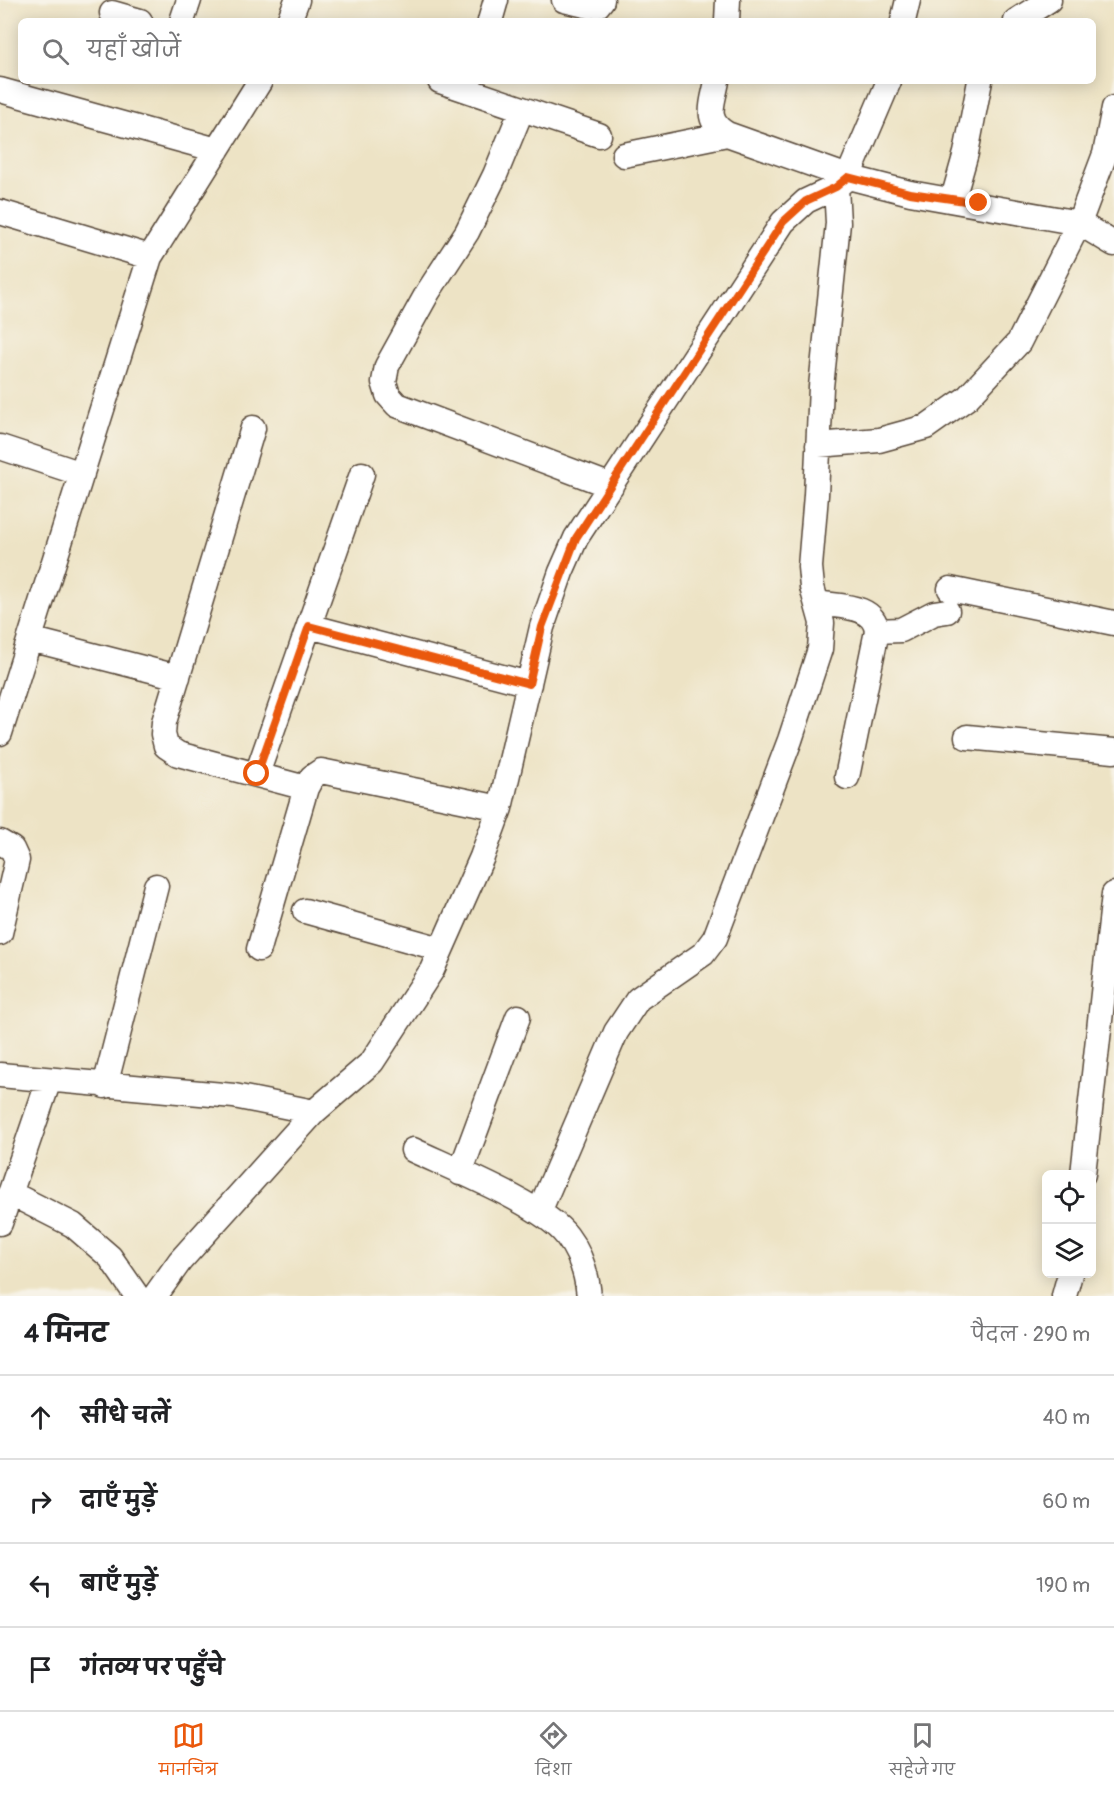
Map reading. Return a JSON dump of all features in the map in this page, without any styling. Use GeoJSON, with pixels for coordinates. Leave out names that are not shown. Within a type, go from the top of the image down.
{"type":"FeatureCollection","features":[{"type":"Feature","properties":{"kind":"street"},"geometry":{"type":"LineString","coordinates":[[183,18],[189,0]]}},
{"type":"Feature","properties":{"kind":"street"},"geometry":{"type":"LineString","coordinates":[[290,18],[297,0]]}},
{"type":"Feature","properties":{"kind":"street"},"geometry":{"type":"LineString","coordinates":[[491,18],[496,0]]}},
{"type":"Feature","properties":{"kind":"street"},"geometry":{"type":"LineString","coordinates":[[564,0],[590,6],[598,5],[602,0]]}},
{"type":"Feature","properties":{"kind":"street"},"geometry":{"type":"LineString","coordinates":[[727,18],[728,0]]}},
{"type":"Feature","properties":{"kind":"street"},"geometry":{"type":"LineString","coordinates":[[904,18],[908,0]]}},
{"type":"Feature","properties":{"kind":"street"},"geometry":{"type":"LineString","coordinates":[[1021,18],[1049,0]]}},
{"type":"Feature","properties":{"kind":"street"},"geometry":{"type":"LineString","coordinates":[[112,13],[130,18]]}},
{"type":"Feature","properties":{"kind":"street"},"geometry":{"type":"LineString","coordinates":[[1,724],[150,257],[259,84]]}},
{"type":"Feature","properties":{"kind":"street"},"geometry":{"type":"LineString","coordinates":[[716,84],[711,115],[715,127],[842,182],[1079,223],[1114,244]]}},
{"type":"Feature","properties":{"kind":"street"},"geometry":{"type":"LineString","coordinates":[[539,1212],[616,1032],[638,999],[703,954],[724,921],[790,741],[820,649],[822,623],[810,567],[821,387],[842,182],[888,84]]}},
{"type":"Feature","properties":{"kind":"street"},"geometry":{"type":"LineString","coordinates":[[953,200],[966,153],[979,84]]}},
{"type":"Feature","properties":{"kind":"street"},"geometry":{"type":"LineString","coordinates":[[472,86],[522,109],[599,135]]}},
{"type":"Feature","properties":{"kind":"street"},"geometry":{"type":"LineString","coordinates":[[0,90],[217,150]]}},
{"type":"Feature","properties":{"kind":"street"},"geometry":{"type":"LineString","coordinates":[[818,445],[879,440],[926,427],[968,398],[1019,342],[1079,223],[1106,154],[1114,108]]}},
{"type":"Feature","properties":{"kind":"street"},"geometry":{"type":"LineString","coordinates":[[522,109],[495,175],[467,232],[387,366],[384,382],[388,395],[397,405],[611,486]]}},
{"type":"Feature","properties":{"kind":"street"},"geometry":{"type":"LineString","coordinates":[[624,155],[727,134]]}},
{"type":"Feature","properties":{"kind":"street"},"geometry":{"type":"LineString","coordinates":[[155,1296],[180,1261],[314,1112],[372,1062],[432,970],[500,808],[542,627],[561,572],[576,538],[783,222],[806,201],[842,182]]}},
{"type":"Feature","properties":{"kind":"street"},"geometry":{"type":"LineString","coordinates":[[0,212],[150,257]]}},
{"type":"Feature","properties":{"kind":"street"},"geometry":{"type":"LineString","coordinates":[[253,428],[164,722],[166,746],[178,754],[306,788]]}},
{"type":"Feature","properties":{"kind":"street"},"geometry":{"type":"LineString","coordinates":[[0,447],[82,474]]}},
{"type":"Feature","properties":{"kind":"street"},"geometry":{"type":"LineString","coordinates":[[257,774],[362,474]]}},
{"type":"Feature","properties":{"kind":"street"},"geometry":{"type":"LineString","coordinates":[[877,631],[901,630],[934,613],[949,600],[1114,623]]}},
{"type":"Feature","properties":{"kind":"street"},"geometry":{"type":"LineString","coordinates":[[817,603],[869,613],[876,621],[877,631],[847,777]]}},
{"type":"Feature","properties":{"kind":"street"},"geometry":{"type":"LineString","coordinates":[[309,626],[529,684]]}},
{"type":"Feature","properties":{"kind":"street"},"geometry":{"type":"LineString","coordinates":[[30,639],[177,677]]}},
{"type":"Feature","properties":{"kind":"street"},"geometry":{"type":"LineString","coordinates":[[967,737],[1114,751]]}},
{"type":"Feature","properties":{"kind":"street"},"geometry":{"type":"LineString","coordinates":[[259,949],[306,788],[312,777],[321,771],[336,772],[500,808]]}},
{"type":"Feature","properties":{"kind":"street"},"geometry":{"type":"LineString","coordinates":[[0,842],[12,849],[17,860],[0,933]]}},
{"type":"Feature","properties":{"kind":"street"},"geometry":{"type":"LineString","coordinates":[[105,1086],[156,886]]}},
{"type":"Feature","properties":{"kind":"street"},"geometry":{"type":"LineString","coordinates":[[1083,1170],[1114,894]]}},
{"type":"Feature","properties":{"kind":"street"},"geometry":{"type":"LineString","coordinates":[[305,911],[441,949]]}},
{"type":"Feature","properties":{"kind":"street"},"geometry":{"type":"LineString","coordinates":[[460,1173],[518,1017]]}},
{"type":"Feature","properties":{"kind":"street"},"geometry":{"type":"LineString","coordinates":[[0,1075],[234,1096],[314,1112]]}},
{"type":"Feature","properties":{"kind":"street"},"geometry":{"type":"LineString","coordinates":[[0,1223],[49,1080]]}},
{"type":"Feature","properties":{"kind":"street"},"geometry":{"type":"LineString","coordinates":[[413,1150],[539,1212],[566,1234],[580,1257],[589,1296]]}},
{"type":"Feature","properties":{"kind":"street"},"geometry":{"type":"LineString","coordinates":[[10,1193],[73,1225],[110,1257],[137,1296]]}},
{"type":"Feature","properties":{"kind":"street"},"geometry":{"type":"LineString","coordinates":[[1064,1296],[1069,1278]]}},
{"type":"Feature","properties":{"kind":"route"},"geometry":{"type":"LineString","coordinates":[[257,774],[309,626],[529,684],[542,627],[561,572],[576,538],[783,222],[806,201],[836,187],[848,177],[910,193],[979,203]]}}]}
